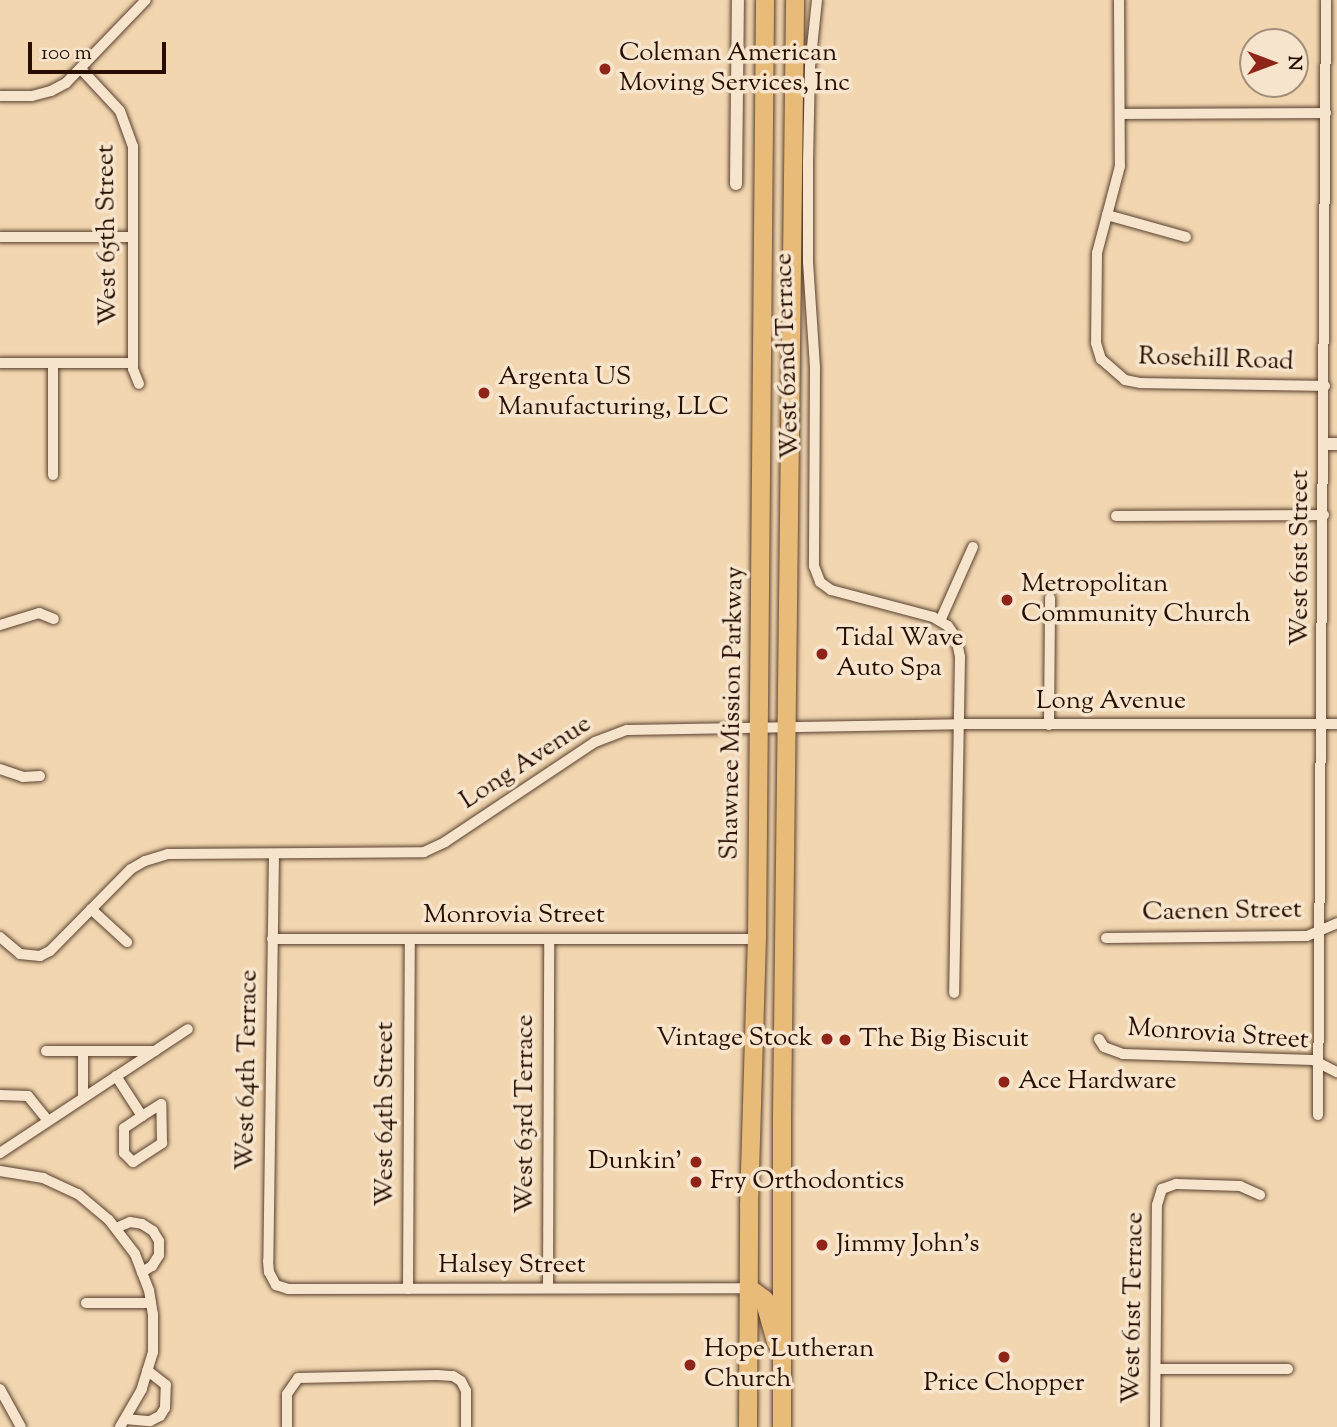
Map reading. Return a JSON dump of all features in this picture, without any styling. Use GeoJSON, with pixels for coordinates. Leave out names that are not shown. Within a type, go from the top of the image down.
{"type":"FeatureCollection","features":[{"type":"Feature","properties":{"kind":"highway","name":"Shawnee Mission Parkway"},"geometry":{"type":"LineString","coordinates":[[748,1427],[757,939],[765,0]]}},
{"type":"Feature","properties":{"kind":"highway","name":"Shawnee Mission Parkway"},"geometry":{"type":"LineString","coordinates":[[782,1427],[792,4]]}},
{"type":"Feature","properties":{"kind":"highway"},"geometry":{"type":"LineString","coordinates":[[762,385],[775,408],[789,418]]}},
{"type":"Feature","properties":{"kind":"highway"},"geometry":{"type":"LineString","coordinates":[[761,421],[773,433],[789,464]]}},
{"type":"Feature","properties":{"kind":"highway"},"geometry":{"type":"LineString","coordinates":[[749,1288],[764,1299],[782,1364]]}},
{"type":"Feature","properties":{"kind":"street"},"geometry":{"type":"LineString","coordinates":[[0,96],[32,96],[51,92],[81,69],[146,0]]}},
{"type":"Feature","properties":{"kind":"street"},"geometry":{"type":"LineString","coordinates":[[736,184],[738,0]]}},
{"type":"Feature","properties":{"kind":"street","name":"West 62nd Terrace"},"geometry":{"type":"LineString","coordinates":[[817,0],[810,67],[808,149],[808,262],[815,368],[814,566],[820,582],[831,590],[940,621]]}},
{"type":"Feature","properties":{"kind":"street"},"geometry":{"type":"LineString","coordinates":[[1119,0],[1120,166],[1107,215],[1186,237]]}},
{"type":"Feature","properties":{"kind":"street","name":"West 61st Street"},"geometry":{"type":"LineString","coordinates":[[1318,1115],[1324,515],[1331,444],[1325,386],[1331,174],[1326,113],[1331,12],[1326,0]]}},
{"type":"Feature","properties":{"kind":"street","name":"West 65th Street"},"geometry":{"type":"LineString","coordinates":[[81,69],[120,111],[127,124],[132,146],[132,363],[139,384]]}},
{"type":"Feature","properties":{"kind":"street"},"geometry":{"type":"LineString","coordinates":[[1120,114],[1326,113]]}},
{"type":"Feature","properties":{"kind":"street","name":"Rosehill Road"},"geometry":{"type":"LineString","coordinates":[[1107,215],[1097,253],[1096,343],[1101,359],[1110,369],[1125,380],[1141,383],[1325,386]]}},
{"type":"Feature","properties":{"kind":"street"},"geometry":{"type":"LineString","coordinates":[[0,237],[133,237]]}},
{"type":"Feature","properties":{"kind":"street"},"geometry":{"type":"LineString","coordinates":[[0,363],[132,363]]}},
{"type":"Feature","properties":{"kind":"street"},"geometry":{"type":"LineString","coordinates":[[53,363],[54,475]]}},
{"type":"Feature","properties":{"kind":"street"},"geometry":{"type":"LineString","coordinates":[[1116,516],[1324,515]]}},
{"type":"Feature","properties":{"kind":"street"},"geometry":{"type":"LineString","coordinates":[[954,993],[959,648],[948,626],[940,621],[973,547]]}},
{"type":"Feature","properties":{"kind":"street"},"geometry":{"type":"LineString","coordinates":[[1049,725],[1050,598]]}},
{"type":"Feature","properties":{"kind":"street"},"geometry":{"type":"LineString","coordinates":[[0,625],[38,613],[54,619]]}},
{"type":"Feature","properties":{"kind":"street","name":"Long Avenue"},"geometry":{"type":"LineString","coordinates":[[0,937],[20,954],[40,956],[50,951],[125,874],[145,860],[177,853],[424,852],[445,842],[585,749],[612,734],[642,729],[959,724],[1337,724]]}},
{"type":"Feature","properties":{"kind":"street"},"geometry":{"type":"LineString","coordinates":[[0,769],[23,777],[40,776]]}},
{"type":"Feature","properties":{"kind":"street","name":"West 64th Terrace"},"geometry":{"type":"LineString","coordinates":[[274,853],[268,1261],[269,1272],[276,1285]]}},
{"type":"Feature","properties":{"kind":"street"},"geometry":{"type":"LineString","coordinates":[[91,909],[127,942]]}},
{"type":"Feature","properties":{"kind":"street","name":"Caenen Street"},"geometry":{"type":"LineString","coordinates":[[1106,938],[1307,936],[1337,923]]}},
{"type":"Feature","properties":{"kind":"street","name":"West 64th Street"},"geometry":{"type":"LineString","coordinates":[[408,1289],[410,939]]}},
{"type":"Feature","properties":{"kind":"street","name":"Monrovia Street"},"geometry":{"type":"LineString","coordinates":[[272,940],[757,939]]}},
{"type":"Feature","properties":{"kind":"street","name":"West 63rd Terrace"},"geometry":{"type":"LineString","coordinates":[[548,1288],[549,940]]}},
{"type":"Feature","properties":{"kind":"street"},"geometry":{"type":"LineString","coordinates":[[0,1153],[188,1029]]}},
{"type":"Feature","properties":{"kind":"street","name":"Monrovia Street"},"geometry":{"type":"LineString","coordinates":[[1099,1040],[1104,1047],[1123,1054],[1313,1060],[1337,1072]]}},
{"type":"Feature","properties":{"kind":"street"},"geometry":{"type":"LineString","coordinates":[[46,1051],[155,1051]]}},
{"type":"Feature","properties":{"kind":"street"},"geometry":{"type":"LineString","coordinates":[[83,1051],[83,1097]]}},
{"type":"Feature","properties":{"kind":"street"},"geometry":{"type":"LineString","coordinates":[[116,1076],[142,1116]]}},
{"type":"Feature","properties":{"kind":"street"},"geometry":{"type":"LineString","coordinates":[[0,1095],[28,1096],[48,1121]]}},
{"type":"Feature","properties":{"kind":"street"},"geometry":{"type":"LineString","coordinates":[[161,1104],[162,1143],[133,1162],[124,1153],[124,1128],[142,1116],[161,1104]]}},
{"type":"Feature","properties":{"kind":"street"},"geometry":{"type":"LineString","coordinates":[[0,1171],[27,1174],[57,1183],[95,1206],[128,1242],[142,1272],[151,1303],[154,1329],[148,1370],[139,1398],[123,1423]]}},
{"type":"Feature","properties":{"kind":"street","name":"West 61st Terrace"},"geometry":{"type":"LineString","coordinates":[[1155,1427],[1157,1205],[1162,1189],[1176,1184],[1240,1186],[1260,1195]]}},
{"type":"Feature","properties":{"kind":"street"},"geometry":{"type":"LineString","coordinates":[[116,1228],[130,1223],[142,1224],[153,1231],[159,1241],[159,1255],[152,1266],[142,1272]]}},
{"type":"Feature","properties":{"kind":"street","name":"Halsey Street"},"geometry":{"type":"LineString","coordinates":[[276,1285],[288,1289],[749,1288]]}},
{"type":"Feature","properties":{"kind":"street"},"geometry":{"type":"LineString","coordinates":[[86,1303],[151,1303]]}},
{"type":"Feature","properties":{"kind":"street"},"geometry":{"type":"LineString","coordinates":[[1156,1369],[1288,1369]]}},
{"type":"Feature","properties":{"kind":"street"},"geometry":{"type":"LineString","coordinates":[[123,1423],[150,1422],[160,1416],[165,1408],[166,1385],[148,1370]]}},
{"type":"Feature","properties":{"kind":"street"},"geometry":{"type":"LineString","coordinates":[[287,1427],[287,1394],[290,1385],[298,1378],[437,1375],[453,1376],[461,1381],[466,1391],[466,1427]]}},
{"type":"Feature","properties":{"kind":"street"},"geometry":{"type":"LineString","coordinates":[[0,1389],[21,1427]]}},
{"type":"Feature","properties":{"kind":"place","name":"Coleman American Moving Services, Inc"},"geometry":{"type":"Point","coordinates":[605,69]}},
{"type":"Feature","properties":{"kind":"place","name":"Argenta US Manufacturing, LLC"},"geometry":{"type":"Point","coordinates":[484,393]}},
{"type":"Feature","properties":{"kind":"place","name":"Metropolitan Community Church"},"geometry":{"type":"Point","coordinates":[1007,600]}},
{"type":"Feature","properties":{"kind":"place","name":"Tidal Wave Auto Spa"},"geometry":{"type":"Point","coordinates":[822,654]}},
{"type":"Feature","properties":{"kind":"place","name":"Vintage Stock"},"geometry":{"type":"Point","coordinates":[827,1039]}},
{"type":"Feature","properties":{"kind":"place","name":"The Big Biscuit"},"geometry":{"type":"Point","coordinates":[845,1040]}},
{"type":"Feature","properties":{"kind":"place","name":"Ace Hardware"},"geometry":{"type":"Point","coordinates":[1004,1082]}},
{"type":"Feature","properties":{"kind":"place","name":"Dunkin'"},"geometry":{"type":"Point","coordinates":[696,1162]}},
{"type":"Feature","properties":{"kind":"place","name":"Fry Orthodontics"},"geometry":{"type":"Point","coordinates":[696,1182]}},
{"type":"Feature","properties":{"kind":"place","name":"Jimmy John's"},"geometry":{"type":"Point","coordinates":[822,1245]}},
{"type":"Feature","properties":{"kind":"place","name":"Price Chopper"},"geometry":{"type":"Point","coordinates":[1004,1357]}},
{"type":"Feature","properties":{"kind":"place","name":"Hope Lutheran Church"},"geometry":{"type":"Point","coordinates":[690,1365]}}]}
